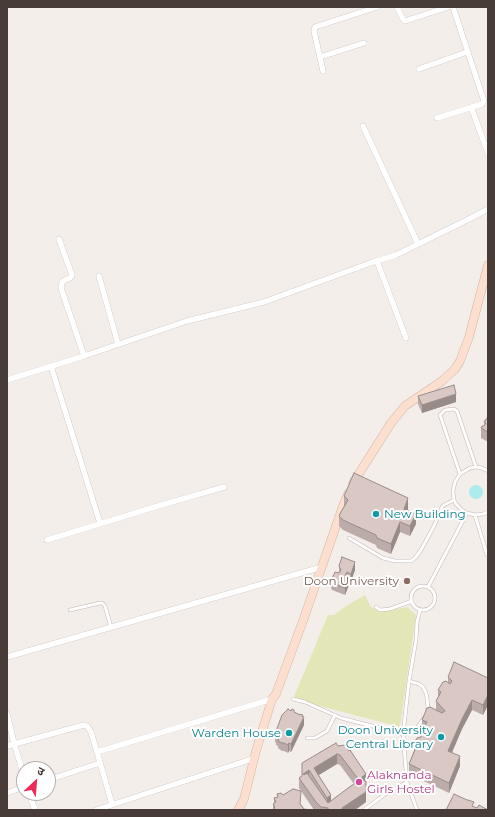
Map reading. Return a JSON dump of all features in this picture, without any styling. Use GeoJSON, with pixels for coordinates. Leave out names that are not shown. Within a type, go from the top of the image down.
{"type":"FeatureCollection","features":[{"type":"Feature","properties":{"kind":"main road"},"geometry":{"type":"LineString","coordinates":[[238,810],[244,799],[272,699],[276,694],[343,506],[354,482],[391,422],[405,406],[442,385],[460,361],[469,337],[488,265]]}},
{"type":"Feature","properties":{"kind":"street"},"geometry":{"type":"LineString","coordinates":[[323,71],[314,31],[315,27],[377,7]]}},
{"type":"Feature","properties":{"kind":"street"},"geometry":{"type":"LineString","coordinates":[[397,7],[405,22],[448,7]]}},
{"type":"Feature","properties":{"kind":"street"},"geometry":{"type":"LineString","coordinates":[[437,118],[482,104],[484,101],[453,7]]}},
{"type":"Feature","properties":{"kind":"street"},"geometry":{"type":"LineString","coordinates":[[320,57],[364,43]]}},
{"type":"Feature","properties":{"kind":"street"},"geometry":{"type":"LineString","coordinates":[[419,69],[467,52]]}},
{"type":"Feature","properties":{"kind":"street"},"geometry":{"type":"LineString","coordinates":[[471,107],[488,153]]}},
{"type":"Feature","properties":{"kind":"street"},"geometry":{"type":"LineString","coordinates":[[363,126],[418,244]]}},
{"type":"Feature","properties":{"kind":"street"},"geometry":{"type":"LineString","coordinates":[[7,380],[187,321],[264,302],[396,255],[488,209]]}},
{"type":"Feature","properties":{"kind":"street"},"geometry":{"type":"LineString","coordinates":[[59,239],[72,275],[72,277],[63,281],[61,288],[84,356]]}},
{"type":"Feature","properties":{"kind":"street"},"geometry":{"type":"LineString","coordinates":[[377,261],[406,338]]}},
{"type":"Feature","properties":{"kind":"street"},"geometry":{"type":"LineString","coordinates":[[99,276],[118,344]]}},
{"type":"Feature","properties":{"kind":"street"},"geometry":{"type":"LineString","coordinates":[[51,366],[100,523]]}},
{"type":"Feature","properties":{"kind":"street"},"geometry":{"type":"LineString","coordinates":[[47,540],[224,487]]}},
{"type":"Feature","properties":{"kind":"street"},"geometry":{"type":"LineString","coordinates":[[7,657],[322,568]]}},
{"type":"Feature","properties":{"kind":"street"},"geometry":{"type":"LineString","coordinates":[[97,752],[272,699]]}},
{"type":"Feature","properties":{"kind":"street"},"geometry":{"type":"LineString","coordinates":[[7,714],[19,761]]}},
{"type":"Feature","properties":{"kind":"street"},"geometry":{"type":"LineString","coordinates":[[7,746],[84,725],[88,726],[112,804]]}},
{"type":"Feature","properties":{"kind":"street"},"geometry":{"type":"LineString","coordinates":[[96,810],[255,758]]}},
{"type":"Feature","properties":{"kind":"street"},"geometry":{"type":"LineString","coordinates":[[56,777],[100,763]]}},
{"type":"Feature","properties":{"kind":"lane"},"geometry":{"type":"LineString","coordinates":[[444,406],[445,410]]}},
{"type":"Feature","properties":{"kind":"lane"},"geometry":{"type":"LineString","coordinates":[[460,474],[440,415],[445,410],[457,411],[476,468]]}},
{"type":"Feature","properties":{"kind":"lane"},"geometry":{"type":"LineString","coordinates":[[488,470],[482,468],[470,468],[460,474],[455,482],[453,491],[454,500],[459,507],[467,513],[475,515],[488,512]]}},
{"type":"Feature","properties":{"kind":"lane"},"geometry":{"type":"LineString","coordinates":[[348,538],[383,558],[395,562],[411,561],[421,550],[444,505],[454,500]]}},
{"type":"Feature","properties":{"kind":"lane"},"geometry":{"type":"LineString","coordinates":[[428,587],[467,513]]}},
{"type":"Feature","properties":{"kind":"lane"},"geometry":{"type":"LineString","coordinates":[[475,515],[487,555]]}},
{"type":"Feature","properties":{"kind":"lane"},"geometry":{"type":"LineString","coordinates":[[424,586],[428,587],[434,593],[435,600],[431,608],[428,610],[420,610],[416,608],[412,602],[412,594],[417,588],[424,586]]}},
{"type":"Feature","properties":{"kind":"lane"},"geometry":{"type":"LineString","coordinates":[[376,607],[380,610],[390,609],[412,602]]}},
{"type":"Feature","properties":{"kind":"lane"},"geometry":{"type":"LineString","coordinates":[[70,610],[102,603],[104,604],[112,627]]}},
{"type":"Feature","properties":{"kind":"lane"},"geometry":{"type":"LineString","coordinates":[[417,810],[407,782],[402,734],[416,640],[417,622],[420,610]]}},
{"type":"Feature","properties":{"kind":"lane"},"geometry":{"type":"LineString","coordinates":[[293,698],[360,724],[402,734],[409,734],[414,732],[426,714],[428,708],[426,693],[423,687],[409,681]]}},
{"type":"Feature","properties":{"kind":"lane"},"geometry":{"type":"LineString","coordinates":[[307,738],[315,738],[327,731],[335,715]]}},
{"type":"Feature","properties":{"kind":"lane"},"geometry":{"type":"LineString","coordinates":[[364,810],[384,795],[407,782]]}},
{"type":"Feature","properties":{"kind":"green space"},"geometry":{"type":"Polygon","coordinates":[[[365,595],[371,607],[384,612],[407,607],[416,615],[400,727],[293,699],[328,615],[334,615],[365,595]]]}},
{"type":"Feature","properties":{"kind":"water"},"geometry":{"type":"Polygon","coordinates":[[[476,485],[481,487],[483,492],[481,497],[476,499],[471,497],[469,492],[471,487],[476,485]]]}},
{"type":"Feature","properties":{"kind":"building"},"geometry":{"type":"Polygon","coordinates":[[[454,385],[456,394],[422,405],[418,396],[454,385]]]}},
{"type":"Feature","properties":{"kind":"building"},"geometry":{"type":"Polygon","coordinates":[[[488,416],[488,432],[481,428],[486,423],[484,422],[488,416]]]}},
{"type":"Feature","properties":{"kind":"building","name":"New Building"},"geometry":{"type":"Polygon","coordinates":[[[354,473],[408,498],[404,509],[416,514],[410,526],[400,522],[391,544],[377,538],[376,535],[343,520],[339,516],[348,500],[344,496],[354,473]]]}},
{"type":"Feature","properties":{"kind":"building"},"geometry":{"type":"Polygon","coordinates":[[[342,557],[355,562],[351,574],[347,572],[345,576],[349,577],[345,588],[332,583],[331,581],[335,572],[339,573],[341,570],[339,566],[342,557]]]}},
{"type":"Feature","properties":{"kind":"building","name":"Doon University Central Library"},"geometry":{"type":"Polygon","coordinates":[[[454,662],[488,678],[488,695],[483,705],[472,700],[462,719],[448,751],[460,756],[449,783],[409,764],[417,745],[414,743],[417,738],[421,737],[421,732],[427,722],[422,720],[427,708],[430,707],[442,713],[445,711],[436,701],[441,692],[438,690],[443,682],[446,681],[450,684],[452,681],[448,677],[454,662]]]}},
{"type":"Feature","properties":{"kind":"building","name":"Warden House"},"geometry":{"type":"Polygon","coordinates":[[[288,709],[291,711],[292,709],[294,710],[294,712],[303,715],[302,716],[304,717],[291,744],[289,743],[288,745],[278,741],[279,739],[275,734],[282,715],[288,709]]]}},
{"type":"Feature","properties":{"kind":"building"},"geometry":{"type":"Polygon","coordinates":[[[336,743],[338,746],[345,745],[366,774],[361,780],[366,781],[366,792],[342,808],[343,810],[328,810],[328,808],[321,807],[299,778],[302,776],[302,763],[336,743]],[[337,754],[314,768],[331,795],[327,798],[309,770],[303,774],[304,775],[307,773],[328,803],[359,780],[340,755],[337,754]]]}},
{"type":"Feature","properties":{"kind":"building"},"geometry":{"type":"Polygon","coordinates":[[[293,789],[301,791],[300,804],[304,809],[310,810],[275,810],[273,804],[276,802],[274,798],[278,797],[277,794],[281,793],[283,795],[293,789]]]}},
{"type":"Feature","properties":{"kind":"building"},"geometry":{"type":"Polygon","coordinates":[[[454,794],[474,802],[472,806],[477,808],[479,805],[488,810],[446,810],[454,794]]]}},
{"type":"Feature","properties":{"kind":"place","name":"New Building"},"geometry":{"type":"Point","coordinates":[376,514]}},
{"type":"Feature","properties":{"kind":"place","name":"Doon University"},"geometry":{"type":"Point","coordinates":[407,581]}},
{"type":"Feature","properties":{"kind":"place","name":"Warden House"},"geometry":{"type":"Point","coordinates":[289,733]}},
{"type":"Feature","properties":{"kind":"place","name":"Doon University Central Library"},"geometry":{"type":"Point","coordinates":[441,737]}},
{"type":"Feature","properties":{"kind":"place","name":"Alaknanda Girls Hostel"},"geometry":{"type":"Point","coordinates":[359,782]}}]}
